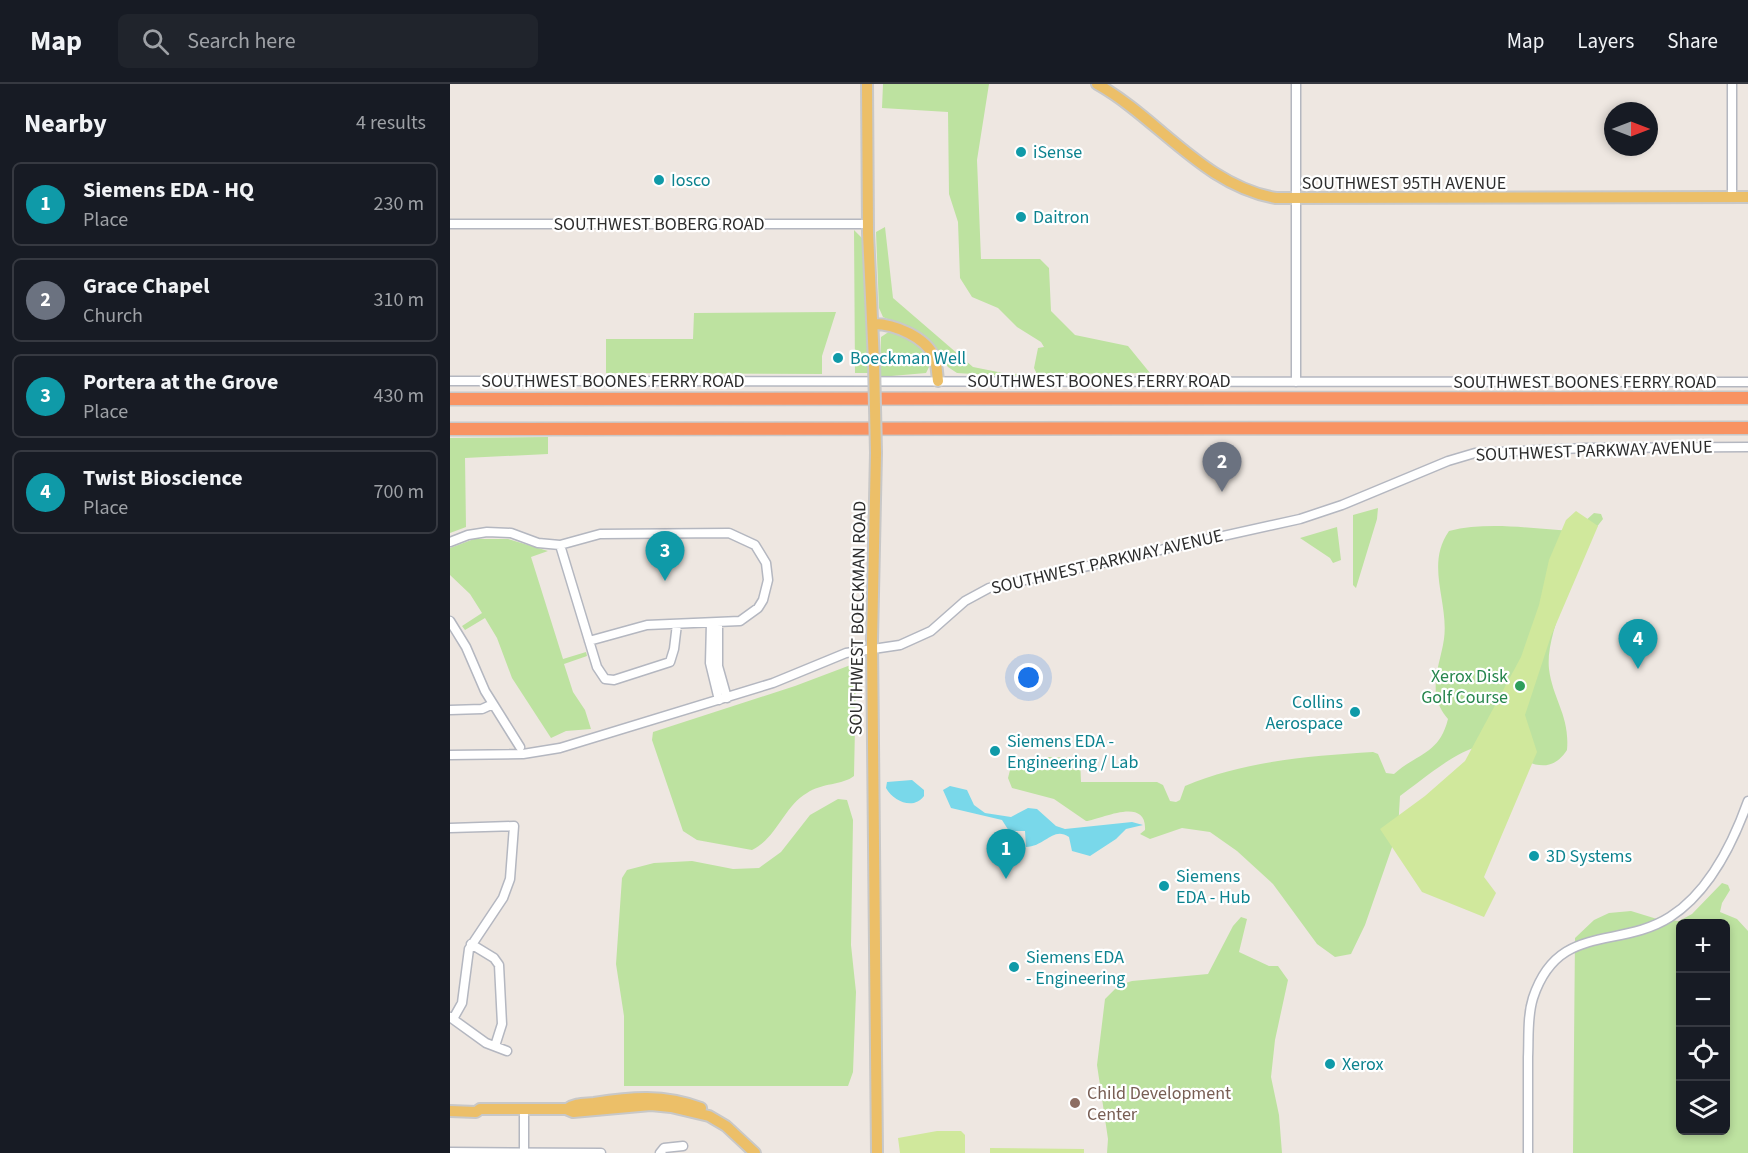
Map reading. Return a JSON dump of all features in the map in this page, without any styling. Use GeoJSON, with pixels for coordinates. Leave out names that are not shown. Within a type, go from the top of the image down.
{"type":"FeatureCollection","features":[{"type":"Feature","properties":{"kind":"highway"},"geometry":{"type":"LineString","coordinates":[[450,399],[1748,398]]}},
{"type":"Feature","properties":{"kind":"highway"},"geometry":{"type":"LineString","coordinates":[[450,429],[1748,428]]}},
{"type":"Feature","properties":{"kind":"main road","name":"SOUTHWEST BOECKMAN ROAD"},"geometry":{"type":"LineString","coordinates":[[867,84],[868,224],[874,324],[876,453],[872,649],[877,1153]]}},
{"type":"Feature","properties":{"kind":"main road","name":"SOUTHWEST 95TH AVENUE"},"geometry":{"type":"LineString","coordinates":[[1096,84],[1221,178],[1260,195],[1296,200],[1748,197]]}},
{"type":"Feature","properties":{"kind":"main road"},"geometry":{"type":"LineString","coordinates":[[874,324],[899,328],[930,350],[935,360],[938,381]]}},
{"type":"Feature","properties":{"kind":"main road"},"geometry":{"type":"LineString","coordinates":[[450,1104],[475,1105],[480,1109]]}},
{"type":"Feature","properties":{"kind":"main road"},"geometry":{"type":"LineString","coordinates":[[450,1112],[476,1112],[480,1109],[566,1109],[573,1112],[651,1105],[709,1116],[732,1129],[754,1153]]}},
{"type":"Feature","properties":{"kind":"street"},"geometry":{"type":"LineString","coordinates":[[1296,84],[1296,382]]}},
{"type":"Feature","properties":{"kind":"street"},"geometry":{"type":"LineString","coordinates":[[1732,84],[1732,198]]}},
{"type":"Feature","properties":{"kind":"street","name":"SOUTHWEST BOBERG ROAD"},"geometry":{"type":"LineString","coordinates":[[450,224],[868,224]]}},
{"type":"Feature","properties":{"kind":"street","name":"SOUTHWEST BOONES FERRY ROAD"},"geometry":{"type":"LineString","coordinates":[[450,381],[1748,382]]}},
{"type":"Feature","properties":{"kind":"street","name":"SOUTHWEST PARKWAY AVENUE"},"geometry":{"type":"LineString","coordinates":[[450,755],[547,751],[723,699],[796,675],[843,654],[900,645],[919,638],[945,620],[965,601],[989,588],[1299,519],[1342,505],[1469,454],[1585,448],[1748,447]]}},
{"type":"Feature","properties":{"kind":"street"},"geometry":{"type":"LineString","coordinates":[[450,542],[468,535],[501,532],[538,543],[560,545],[600,534],[729,532],[747,539],[759,550],[766,563],[768,580],[766,594],[758,608],[746,618],[736,622],[632,627],[589,641]]}},
{"type":"Feature","properties":{"kind":"street"},"geometry":{"type":"LineString","coordinates":[[560,545],[599,673],[605,679],[614,680],[670,662],[675,649],[677,624]]}},
{"type":"Feature","properties":{"kind":"street"},"geometry":{"type":"LineString","coordinates":[[450,621],[466,647],[476,674],[520,747]]}},
{"type":"Feature","properties":{"kind":"street"},"geometry":{"type":"LineString","coordinates":[[714,623],[723,699]]}},
{"type":"Feature","properties":{"kind":"street"},"geometry":{"type":"LineString","coordinates":[[450,710],[482,709],[493,704]]}},
{"type":"Feature","properties":{"kind":"street"},"geometry":{"type":"LineString","coordinates":[[1528,1153],[1530,1013],[1543,979],[1555,961],[1574,946],[1642,931],[1681,909],[1710,877],[1732,839],[1748,801]]}},
{"type":"Feature","properties":{"kind":"street"},"geometry":{"type":"LineString","coordinates":[[450,828],[514,826],[513,860],[507,889],[471,944],[466,964],[462,1003],[451,1018],[507,1051]]}},
{"type":"Feature","properties":{"kind":"street"},"geometry":{"type":"LineString","coordinates":[[471,944],[494,958],[499,965],[502,1024],[495,1046]]}},
{"type":"Feature","properties":{"kind":"street"},"geometry":{"type":"LineString","coordinates":[[524,1109],[524,1153]]}},
{"type":"Feature","properties":{"kind":"street"},"geometry":{"type":"LineString","coordinates":[[660,1153],[664,1148],[683,1146]]}},
{"type":"Feature","properties":{"kind":"street"},"geometry":{"type":"LineString","coordinates":[[450,1152],[601,1153]]}},
{"type":"Feature","properties":{"kind":"green space"},"geometry":{"type":"Polygon","coordinates":[[[883,84],[989,84],[977,160],[981,259],[1040,259],[1049,268],[1051,311],[1075,335],[1128,346],[1150,373],[1038,374],[1040,378],[957,373],[948,367],[935,349],[908,328],[883,317],[879,308],[876,232],[885,227],[893,298],[973,367],[1008,374],[1037,374],[1034,368],[1038,348],[1044,347],[1041,342],[1017,327],[998,308],[972,297],[960,278],[958,222],[949,194],[948,112],[882,108],[883,84]]]}},
{"type":"Feature","properties":{"kind":"green space"},"geometry":{"type":"Polygon","coordinates":[[[854,230],[863,239],[869,373],[855,373],[854,230]]]}},
{"type":"Feature","properties":{"kind":"green space"},"geometry":{"type":"Polygon","coordinates":[[[836,312],[822,356],[822,374],[606,373],[606,339],[693,339],[694,313],[836,312]]]}},
{"type":"Feature","properties":{"kind":"green space"},"geometry":{"type":"Polygon","coordinates":[[[890,331],[909,339],[924,351],[931,363],[926,373],[880,377],[881,337],[890,331]]]}},
{"type":"Feature","properties":{"kind":"green space"},"geometry":{"type":"Polygon","coordinates":[[[548,437],[548,454],[465,458],[466,527],[450,533],[450,438],[548,437]]]}},
{"type":"Feature","properties":{"kind":"green space"},"geometry":{"type":"Polygon","coordinates":[[[1378,508],[1377,519],[1356,588],[1353,585],[1353,515],[1378,508]]]}},
{"type":"Feature","properties":{"kind":"green space","name":"Xerox Disk Golf Course"},"geometry":{"type":"Polygon","coordinates":[[[1576,511],[1598,526],[1551,636],[1525,715],[1537,752],[1484,877],[1496,893],[1484,917],[1422,892],[1380,829],[1425,796],[1465,761],[1521,657],[1539,605],[1549,560],[1566,520],[1576,511]]]}},
{"type":"Feature","properties":{"kind":"green space"},"geometry":{"type":"Polygon","coordinates":[[[1594,513],[1601,514],[1603,519],[1592,533],[1564,601],[1557,619],[1549,654],[1551,680],[1566,727],[1567,750],[1557,761],[1547,765],[1537,765],[1491,748],[1470,749],[1438,767],[1400,796],[1398,830],[1365,925],[1351,954],[1335,957],[1317,944],[1273,884],[1237,851],[1210,832],[1182,828],[1150,839],[1140,834],[1145,830],[1144,820],[1139,814],[1122,812],[1086,821],[1054,799],[1012,788],[1008,778],[1011,766],[1027,759],[1044,757],[1080,758],[1081,782],[1157,782],[1163,785],[1170,801],[1176,802],[1180,800],[1185,786],[1230,771],[1277,761],[1373,752],[1378,754],[1386,773],[1394,774],[1433,747],[1444,731],[1448,719],[1439,704],[1436,687],[1445,625],[1439,584],[1439,557],[1442,544],[1449,531],[1495,526],[1574,531],[1594,513]]]}},
{"type":"Feature","properties":{"kind":"green space"},"geometry":{"type":"Polygon","coordinates":[[[1337,527],[1341,560],[1333,563],[1330,558],[1300,538],[1337,527]]]}},
{"type":"Feature","properties":{"kind":"green space"},"geometry":{"type":"Polygon","coordinates":[[[474,539],[508,539],[548,551],[531,557],[563,659],[586,652],[587,656],[564,664],[573,692],[585,710],[591,729],[566,731],[551,738],[512,678],[497,638],[485,618],[465,630],[462,626],[482,613],[470,594],[450,575],[450,548],[474,539]]]}},
{"type":"Feature","properties":{"kind":"green space"},"geometry":{"type":"Polygon","coordinates":[[[848,666],[853,668],[856,678],[854,776],[813,790],[799,799],[768,838],[752,850],[697,840],[683,831],[652,740],[653,732],[795,686],[848,666]]]}},
{"type":"Feature","properties":{"kind":"green space"},"geometry":{"type":"Polygon","coordinates":[[[838,799],[847,800],[853,820],[851,945],[856,992],[853,1072],[848,1086],[624,1086],[624,1016],[616,964],[622,878],[627,870],[654,863],[692,861],[733,869],[759,868],[781,852],[810,815],[838,799]]]}},
{"type":"Feature","properties":{"kind":"green space"},"geometry":{"type":"Polygon","coordinates":[[[1722,883],[1728,885],[1730,890],[1722,903],[1720,912],[1737,919],[1748,931],[1748,1153],[1573,1153],[1575,938],[1594,920],[1609,913],[1631,911],[1657,919],[1676,921],[1676,1135],[1730,1135],[1730,919],[1683,919],[1692,914],[1722,883]]]}},
{"type":"Feature","properties":{"kind":"green space"},"geometry":{"type":"Polygon","coordinates":[[[1241,917],[1247,919],[1239,952],[1269,966],[1278,966],[1288,980],[1275,1040],[1271,1077],[1279,1115],[1282,1153],[1107,1153],[1108,1139],[1097,1065],[1105,999],[1119,985],[1132,981],[1208,974],[1233,926],[1241,917]]]}},
{"type":"Feature","properties":{"kind":"green space"},"geometry":{"type":"Polygon","coordinates":[[[937,1131],[961,1131],[965,1135],[965,1153],[900,1153],[898,1138],[937,1131]]]}},
{"type":"Feature","properties":{"kind":"green space"},"geometry":{"type":"Polygon","coordinates":[[[990,1148],[1084,1149],[1084,1153],[990,1153],[990,1148]]]}},
{"type":"Feature","properties":{"kind":"water"},"geometry":{"type":"Polygon","coordinates":[[[912,780],[924,790],[924,796],[915,803],[904,803],[886,788],[887,782],[912,780]]]}},
{"type":"Feature","properties":{"kind":"water"},"geometry":{"type":"Polygon","coordinates":[[[950,786],[967,790],[974,805],[985,813],[1011,817],[1028,808],[1037,809],[1056,826],[1065,829],[1132,822],[1143,825],[1126,829],[1116,839],[1090,856],[1072,851],[1069,837],[1063,834],[1054,835],[1033,846],[1026,847],[1025,831],[1009,831],[1002,820],[951,808],[943,790],[950,786]]]}},
{"type":"Feature","properties":{"kind":"place","name":"iSense"},"geometry":{"type":"Point","coordinates":[1021,152]}},
{"type":"Feature","properties":{"kind":"place","name":"Iosco"},"geometry":{"type":"Point","coordinates":[659,180]}},
{"type":"Feature","properties":{"kind":"place","name":"Daitron"},"geometry":{"type":"Point","coordinates":[1021,217]}},
{"type":"Feature","properties":{"kind":"place","name":"Boeckman Well"},"geometry":{"type":"Point","coordinates":[838,358]}},
{"type":"Feature","properties":{"kind":"place","name":"Grace Chapel"},"geometry":{"type":"Point","coordinates":[1222,492]}},
{"type":"Feature","properties":{"kind":"place","name":"Portera at the Grove"},"geometry":{"type":"Point","coordinates":[665,581]}},
{"type":"Feature","properties":{"kind":"place","name":"Twist Bioscience"},"geometry":{"type":"Point","coordinates":[1638,669]}},
{"type":"Feature","properties":{"kind":"place","name":"Xerox Disk Golf Course"},"geometry":{"type":"Point","coordinates":[1520,686]}},
{"type":"Feature","properties":{"kind":"place","name":"Collins Aerospace"},"geometry":{"type":"Point","coordinates":[1355,712]}},
{"type":"Feature","properties":{"kind":"place","name":"Siemens EDA - Engineering / Lab"},"geometry":{"type":"Point","coordinates":[995,751]}},
{"type":"Feature","properties":{"kind":"place","name":"3D Systems"},"geometry":{"type":"Point","coordinates":[1534,856]}},
{"type":"Feature","properties":{"kind":"place","name":"Siemens EDA - HQ"},"geometry":{"type":"Point","coordinates":[1006,879]}},
{"type":"Feature","properties":{"kind":"place","name":"Siemens EDA - Hub"},"geometry":{"type":"Point","coordinates":[1164,886]}},
{"type":"Feature","properties":{"kind":"place","name":"Siemens EDA - Engineering"},"geometry":{"type":"Point","coordinates":[1014,967]}},
{"type":"Feature","properties":{"kind":"place","name":"Xerox"},"geometry":{"type":"Point","coordinates":[1330,1064]}},
{"type":"Feature","properties":{"kind":"place","name":"Child Development Center"},"geometry":{"type":"Point","coordinates":[1075,1103]}}]}
